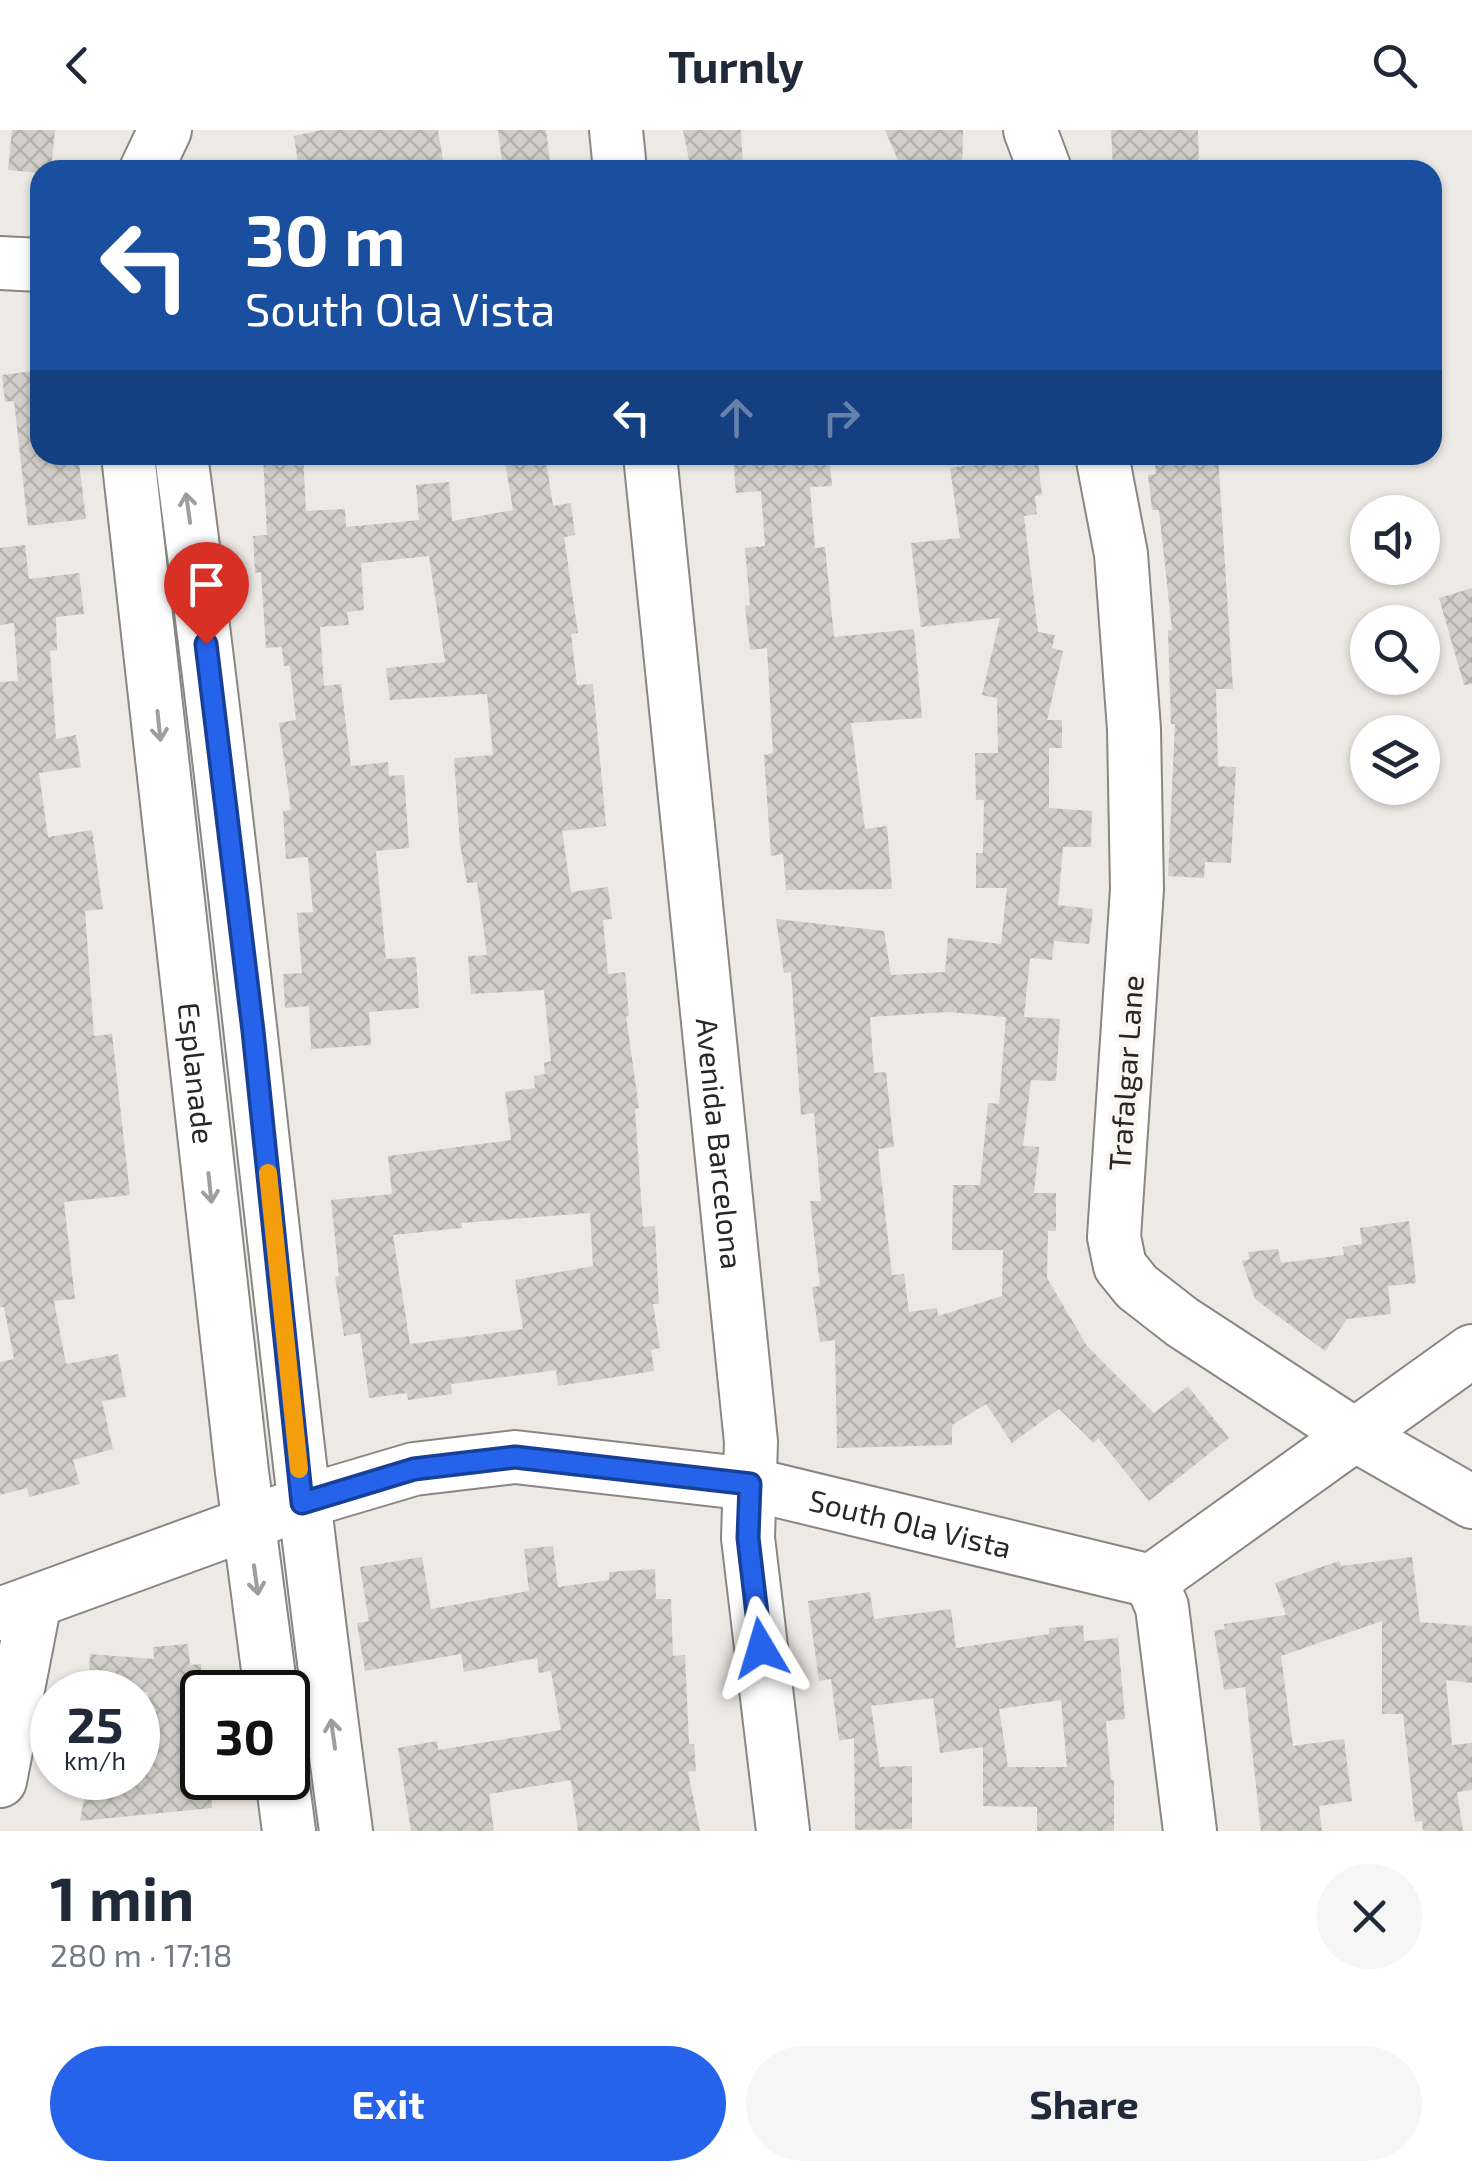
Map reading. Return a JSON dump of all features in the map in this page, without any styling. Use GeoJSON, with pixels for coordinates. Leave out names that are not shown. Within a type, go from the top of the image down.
{"type":"FeatureCollection","features":[{"type":"Feature","properties":{"kind":"street"},"geometry":{"type":"LineString","coordinates":[[151,160],[165,130]]}},
{"type":"Feature","properties":{"kind":"street"},"geometry":{"type":"LineString","coordinates":[[616,130],[619,160]]}},
{"type":"Feature","properties":{"kind":"street"},"geometry":{"type":"LineString","coordinates":[[1030,130],[1042,160]]}},
{"type":"Feature","properties":{"kind":"street"},"geometry":{"type":"LineString","coordinates":[[0,264],[30,265]]}},
{"type":"Feature","properties":{"kind":"street","name":"Esplanade"},"geometry":{"type":"LineString","coordinates":[[129,465],[268,1670]]}},
{"type":"Feature","properties":{"kind":"street","name":"Esplanade"},"geometry":{"type":"LineString","coordinates":[[183,465],[251,1011],[302,1503],[346,1831]]}},
{"type":"Feature","properties":{"kind":"street","name":"Avenida Barcelona"},"geometry":{"type":"LineString","coordinates":[[651,465],[751,1442],[748,1538],[783,1831]]}},
{"type":"Feature","properties":{"kind":"street","name":"Trafalgar Lane"},"geometry":{"type":"LineString","coordinates":[[1104,465],[1120,554],[1134,729],[1138,889],[1114,1237],[1120,1266],[1137,1287],[1182,1322],[1355,1435],[1472,1502]]}},
{"type":"Feature","properties":{"kind":"street"},"geometry":{"type":"LineString","coordinates":[[1190,1831],[1162,1607],[1151,1581],[1472,1351]]}},
{"type":"Feature","properties":{"kind":"street","name":"South Ola Vista"},"geometry":{"type":"LineString","coordinates":[[18,1608],[302,1503],[414,1469],[515,1457],[750,1484],[1151,1581]]}},
{"type":"Feature","properties":{"kind":"street"},"geometry":{"type":"LineString","coordinates":[[0,1781],[18,1608]]}},
{"type":"Feature","properties":{"kind":"street"},"geometry":{"type":"LineString","coordinates":[[285,1800],[290,1831]]}},
{"type":"Feature","properties":{"kind":"building"},"geometry":{"type":"Polygon","coordinates":[[[12,130],[55,130],[52,160],[30,160],[30,172],[8,170],[12,130]]]}},
{"type":"Feature","properties":{"kind":"building"},"geometry":{"type":"Polygon","coordinates":[[[322,130],[438,130],[443,160],[298,160],[294,136],[322,130]]]}},
{"type":"Feature","properties":{"kind":"building"},"geometry":{"type":"Polygon","coordinates":[[[498,130],[546,130],[550,160],[502,160],[498,130]]]}},
{"type":"Feature","properties":{"kind":"building"},"geometry":{"type":"Polygon","coordinates":[[[683,130],[741,130],[742,160],[689,160],[683,130]]]}},
{"type":"Feature","properties":{"kind":"building"},"geometry":{"type":"Polygon","coordinates":[[[885,130],[963,130],[962,160],[898,160],[885,130]]]}},
{"type":"Feature","properties":{"kind":"building"},"geometry":{"type":"Polygon","coordinates":[[[1111,130],[1198,130],[1199,160],[1112,160],[1111,130]]]}},
{"type":"Feature","properties":{"kind":"building"},"geometry":{"type":"Polygon","coordinates":[[[30,371],[30,465],[79,465],[86,519],[28,526],[14,401],[5,402],[2,375],[30,371]]]}},
{"type":"Feature","properties":{"kind":"building"},"geometry":{"type":"Polygon","coordinates":[[[264,465],[304,465],[306,511],[345,509],[346,527],[419,520],[416,485],[449,482],[452,521],[513,510],[506,465],[547,465],[553,506],[571,503],[575,535],[564,537],[578,633],[571,634],[577,685],[593,684],[606,826],[562,831],[571,892],[608,887],[612,919],[603,920],[608,974],[625,972],[626,1016],[639,1108],[635,1109],[643,1227],[655,1226],[659,1304],[653,1304],[660,1348],[651,1350],[654,1371],[558,1386],[556,1370],[451,1384],[452,1394],[408,1400],[407,1393],[369,1398],[360,1333],[344,1336],[335,1277],[339,1276],[331,1200],[392,1194],[388,1156],[511,1140],[505,1092],[535,1088],[534,1076],[545,1074],[544,1063],[551,1061],[544,990],[471,994],[468,956],[487,955],[477,882],[467,883],[460,844],[454,758],[493,755],[487,694],[390,700],[386,668],[445,662],[429,556],[361,563],[364,610],[347,612],[349,625],[320,627],[324,686],[341,684],[351,766],[388,762],[389,776],[404,775],[409,848],[376,851],[386,959],[416,957],[419,1008],[369,1012],[371,1045],[311,1049],[309,1006],[285,1008],[283,974],[302,973],[297,913],[313,912],[308,857],[286,859],[283,811],[291,810],[279,723],[296,720],[290,666],[284,666],[282,647],[266,648],[261,572],[255,573],[253,536],[267,535],[264,465]],[[590,1213],[461,1223],[462,1228],[393,1235],[410,1344],[523,1329],[515,1280],[593,1266],[590,1213]]]}},
{"type":"Feature","properties":{"kind":"building"},"geometry":{"type":"Polygon","coordinates":[[[734,465],[830,465],[832,486],[810,487],[815,548],[825,547],[834,637],[914,629],[922,718],[851,723],[865,829],[887,826],[892,889],[786,890],[783,854],[771,856],[764,755],[773,753],[767,648],[750,650],[745,606],[750,605],[745,548],[765,546],[761,491],[736,493],[734,465]]]}},
{"type":"Feature","properties":{"kind":"building"},"geometry":{"type":"Polygon","coordinates":[[[1038,465],[1042,495],[1035,496],[1037,514],[1024,516],[1038,632],[1055,635],[1052,648],[1063,651],[1047,720],[1062,720],[1062,748],[1049,748],[1049,808],[1092,811],[1091,847],[1063,847],[1058,905],[1093,909],[1089,944],[1054,941],[1052,960],[1030,958],[1024,1017],[1060,1019],[1056,1081],[1031,1080],[1023,1146],[1039,1147],[1034,1193],[1056,1193],[1056,1231],[1048,1231],[1047,1278],[1087,1346],[1154,1413],[1188,1386],[1229,1438],[1149,1501],[1098,1438],[1094,1443],[1059,1409],[1012,1443],[986,1404],[952,1425],[952,1445],[837,1448],[835,1340],[820,1342],[812,1287],[820,1286],[810,1201],[821,1201],[814,1113],[801,1115],[791,972],[784,973],[776,919],[884,931],[891,975],[945,972],[948,938],[1001,944],[1007,888],[976,888],[976,853],[983,853],[984,800],[976,800],[975,753],[998,753],[997,698],[982,695],[1000,618],[921,627],[911,543],[960,538],[950,468],[1038,465]],[[948,1012],[870,1017],[874,1073],[886,1072],[894,1147],[878,1149],[892,1275],[904,1274],[909,1312],[937,1308],[938,1316],[1002,1296],[1003,1250],[952,1250],[953,1185],[980,1185],[988,1103],[999,1104],[1006,1017],[948,1012]]]}},
{"type":"Feature","properties":{"kind":"building"},"geometry":{"type":"Polygon","coordinates":[[[1155,465],[1219,465],[1233,689],[1216,689],[1218,766],[1236,767],[1231,863],[1205,862],[1204,878],[1168,876],[1175,724],[1171,724],[1168,630],[1172,630],[1159,510],[1152,510],[1148,475],[1156,474],[1155,465]]]}},
{"type":"Feature","properties":{"kind":"building"},"geometry":{"type":"Polygon","coordinates":[[[25,545],[29,579],[79,573],[84,614],[56,617],[57,650],[50,651],[56,739],[76,735],[81,767],[39,773],[48,837],[92,830],[103,909],[85,911],[94,1036],[112,1034],[130,1195],[64,1202],[75,1299],[54,1301],[66,1364],[118,1354],[126,1397],[102,1401],[113,1449],[73,1460],[80,1484],[29,1497],[27,1488],[0,1495],[0,1362],[14,1359],[4,1307],[0,1307],[0,682],[18,681],[14,623],[0,625],[0,548],[25,545]]]}},
{"type":"Feature","properties":{"kind":"building"},"geometry":{"type":"Polygon","coordinates":[[[1472,588],[1472,684],[1464,685],[1439,598],[1472,588]]]}},
{"type":"Feature","properties":{"kind":"building"},"geometry":{"type":"Polygon","coordinates":[[[1409,1221],[1416,1283],[1388,1286],[1391,1314],[1347,1319],[1325,1351],[1255,1299],[1242,1261],[1250,1259],[1248,1252],[1278,1249],[1281,1263],[1344,1255],[1343,1247],[1362,1244],[1360,1228],[1409,1221]]]}},
{"type":"Feature","properties":{"kind":"building"},"geometry":{"type":"Polygon","coordinates":[[[553,1546],[558,1587],[609,1580],[609,1572],[655,1569],[656,1599],[671,1599],[673,1656],[685,1655],[689,1744],[694,1744],[696,1771],[688,1772],[700,1831],[578,1831],[571,1780],[489,1794],[494,1831],[411,1831],[398,1748],[437,1741],[438,1750],[561,1730],[551,1671],[539,1673],[537,1658],[464,1672],[461,1654],[365,1671],[357,1623],[369,1621],[360,1567],[422,1557],[431,1609],[529,1591],[524,1549],[553,1546]]]}},
{"type":"Feature","properties":{"kind":"building"},"geometry":{"type":"Polygon","coordinates":[[[1412,1557],[1420,1622],[1472,1626],[1472,1683],[1446,1680],[1452,1745],[1472,1743],[1472,1790],[1457,1792],[1463,1831],[1423,1831],[1422,1821],[1415,1822],[1403,1714],[1382,1714],[1382,1621],[1281,1656],[1293,1746],[1344,1739],[1352,1801],[1319,1806],[1322,1831],[1261,1831],[1245,1687],[1224,1690],[1214,1631],[1225,1629],[1224,1624],[1286,1615],[1275,1583],[1339,1561],[1341,1566],[1412,1557]]]}},
{"type":"Feature","properties":{"kind":"building"},"geometry":{"type":"Polygon","coordinates":[[[870,1592],[874,1619],[951,1609],[956,1648],[1049,1634],[1049,1628],[1083,1625],[1084,1641],[1118,1638],[1125,1719],[1106,1721],[1114,1780],[1114,1831],[1037,1831],[1037,1807],[983,1806],[983,1747],[940,1753],[933,1698],[871,1706],[880,1767],[912,1766],[912,1829],[855,1830],[854,1738],[839,1741],[831,1679],[819,1681],[808,1601],[870,1592]],[[1061,1700],[999,1709],[1008,1767],[1067,1767],[1061,1700]]]}},
{"type":"Feature","properties":{"kind":"building"},"geometry":{"type":"Polygon","coordinates":[[[188,1644],[190,1665],[201,1664],[201,1670],[180,1670],[180,1800],[211,1800],[212,1808],[80,1821],[84,1800],[160,1800],[160,1670],[89,1670],[90,1654],[154,1659],[153,1647],[188,1644]]]}},
{"type":"Feature","properties":{"kind":"slow traffic"},"geometry":{"type":"LineString","coordinates":[[268,1173],[299,1469]]}},
{"type":"Feature","properties":{"kind":"route"},"geometry":{"type":"LineString","coordinates":[[206,644],[253,1031],[302,1503],[414,1469],[515,1457],[750,1484],[748,1538],[761,1648]]}}]}
